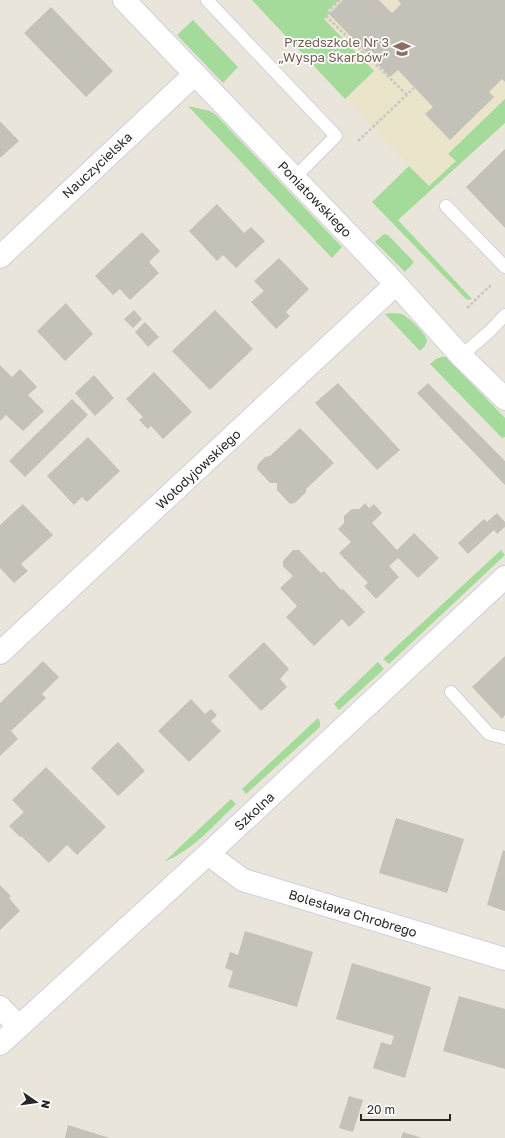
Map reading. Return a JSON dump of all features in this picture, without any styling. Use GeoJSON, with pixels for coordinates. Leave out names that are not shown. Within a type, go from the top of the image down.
{"type":"FeatureCollection","features":[{"type":"Feature","properties":{"kind":"street","name":"Poniatowskiego"},"geometry":{"type":"LineString","coordinates":[[130,2],[195,74],[396,284],[461,356],[505,399]]}},
{"type":"Feature","properties":{"kind":"street","name":"Nauczycielska"},"geometry":{"type":"LineString","coordinates":[[0,257],[195,74]]}},
{"type":"Feature","properties":{"kind":"street","name":"Wołodyjowskiego"},"geometry":{"type":"LineString","coordinates":[[0,653],[396,284]]}},
{"type":"Feature","properties":{"kind":"street","name":"Szkolna"},"geometry":{"type":"LineString","coordinates":[[0,1044],[208,854],[505,577]]}},
{"type":"Feature","properties":{"kind":"street","name":"Bolesława Chrobrego"},"geometry":{"type":"LineString","coordinates":[[208,854],[243,880],[505,959]]}},
{"type":"Feature","properties":{"kind":"street"},"geometry":{"type":"LineString","coordinates":[[0,1008],[19,1027]]}},
{"type":"Feature","properties":{"kind":"lane"},"geometry":{"type":"LineString","coordinates":[[207,0],[336,136],[294,178]]}},
{"type":"Feature","properties":{"kind":"lane"},"geometry":{"type":"LineString","coordinates":[[446,206],[505,267]]}},
{"type":"Feature","properties":{"kind":"lane"},"geometry":{"type":"LineString","coordinates":[[461,356],[505,315]]}},
{"type":"Feature","properties":{"kind":"lane"},"geometry":{"type":"LineString","coordinates":[[450,692],[489,734],[505,738]]}},
{"type":"Feature","properties":{"kind":"path"},"geometry":{"type":"LineString","coordinates":[[340,0],[330,10],[327,17],[407,95]]}},
{"type":"Feature","properties":{"kind":"path"},"geometry":{"type":"LineString","coordinates":[[357,142],[414,88]]}},
{"type":"Feature","properties":{"kind":"path"},"geometry":{"type":"LineString","coordinates":[[467,308],[494,281]]}},
{"type":"Feature","properties":{"kind":"shaded area","name":"Przedszkole Nr 3 „Wyspa Skarbów”"},"geometry":{"type":"Polygon","coordinates":[[[252,0],[505,0],[505,123],[432,190],[252,0]]]}},
{"type":"Feature","properties":{"kind":"green space"},"geometry":{"type":"Polygon","coordinates":[[[252,0],[339,0],[328,10],[329,14],[324,19],[374,71],[345,99],[252,0]]]}},
{"type":"Feature","properties":{"kind":"green space"},"geometry":{"type":"Polygon","coordinates":[[[193,20],[238,67],[223,83],[177,35],[193,20]]]}},
{"type":"Feature","properties":{"kind":"green space"},"geometry":{"type":"Polygon","coordinates":[[[505,99],[505,123],[398,220],[472,299],[467,300],[372,202],[409,166],[429,186],[456,161],[448,154],[505,99]]]}},
{"type":"Feature","properties":{"kind":"green space"},"geometry":{"type":"Polygon","coordinates":[[[188,106],[210,111],[216,115],[342,247],[332,258],[188,106]]]}},
{"type":"Feature","properties":{"kind":"green space"},"geometry":{"type":"Polygon","coordinates":[[[384,234],[388,235],[414,262],[405,272],[375,242],[384,234]]]}},
{"type":"Feature","properties":{"kind":"green space"},"geometry":{"type":"Polygon","coordinates":[[[385,314],[402,314],[417,326],[424,334],[427,341],[420,351],[385,314]]]}},
{"type":"Feature","properties":{"kind":"green space"},"geometry":{"type":"Polygon","coordinates":[[[441,357],[446,357],[505,418],[505,437],[502,438],[430,364],[441,357]]]}},
{"type":"Feature","properties":{"kind":"green space"},"geometry":{"type":"Polygon","coordinates":[[[501,550],[505,555],[389,664],[383,659],[501,550]]]}},
{"type":"Feature","properties":{"kind":"green space"},"geometry":{"type":"Polygon","coordinates":[[[378,662],[384,669],[339,710],[334,704],[378,662]]]}},
{"type":"Feature","properties":{"kind":"green space"},"geometry":{"type":"Polygon","coordinates":[[[318,718],[320,727],[246,794],[242,789],[318,718]]]}},
{"type":"Feature","properties":{"kind":"green space"},"geometry":{"type":"Polygon","coordinates":[[[231,799],[236,804],[194,844],[175,857],[164,862],[231,799]]]}},
{"type":"Feature","properties":{"kind":"building"},"geometry":{"type":"Polygon","coordinates":[[[343,0],[379,0],[392,13],[401,4],[398,0],[505,0],[505,82],[502,79],[489,92],[494,97],[450,140],[425,114],[433,107],[398,70],[390,77],[329,14],[343,0]]]}},
{"type":"Feature","properties":{"kind":"building"},"geometry":{"type":"Polygon","coordinates":[[[51,7],[113,71],[86,97],[24,33],[51,7]]]}},
{"type":"Feature","properties":{"kind":"building"},"geometry":{"type":"Polygon","coordinates":[[[0,121],[19,141],[0,158],[0,121]]]}},
{"type":"Feature","properties":{"kind":"building"},"geometry":{"type":"Polygon","coordinates":[[[505,149],[505,228],[466,187],[505,149]]]}},
{"type":"Feature","properties":{"kind":"building"},"geometry":{"type":"Polygon","coordinates":[[[217,204],[244,233],[251,227],[265,241],[236,268],[223,255],[217,261],[189,231],[217,204]]]}},
{"type":"Feature","properties":{"kind":"building"},"geometry":{"type":"Polygon","coordinates":[[[142,232],[160,251],[149,262],[159,273],[130,300],[120,289],[113,295],[95,276],[142,232]]]}},
{"type":"Feature","properties":{"kind":"building"},"geometry":{"type":"Polygon","coordinates":[[[279,258],[309,289],[286,312],[290,316],[276,329],[251,302],[264,291],[254,281],[279,258]]]}},
{"type":"Feature","properties":{"kind":"building"},"geometry":{"type":"Polygon","coordinates":[[[66,303],[93,334],[65,361],[37,331],[66,303]]]}},
{"type":"Feature","properties":{"kind":"building"},"geometry":{"type":"Polygon","coordinates":[[[134,310],[142,319],[133,328],[124,319],[134,310]]]}},
{"type":"Feature","properties":{"kind":"building"},"geometry":{"type":"Polygon","coordinates":[[[215,310],[253,349],[210,390],[172,351],[215,310]]]}},
{"type":"Feature","properties":{"kind":"building"},"geometry":{"type":"Polygon","coordinates":[[[145,322],[159,337],[148,347],[135,332],[145,322]]]}},
{"type":"Feature","properties":{"kind":"building"},"geometry":{"type":"Polygon","coordinates":[[[0,365],[12,377],[20,369],[37,387],[28,395],[44,411],[23,431],[6,415],[0,421],[0,365]]]}},
{"type":"Feature","properties":{"kind":"building"},"geometry":{"type":"Polygon","coordinates":[[[154,372],[192,412],[163,439],[151,426],[148,429],[139,420],[143,417],[126,399],[154,372]]]}},
{"type":"Feature","properties":{"kind":"building"},"geometry":{"type":"Polygon","coordinates":[[[94,375],[114,398],[95,416],[75,393],[94,375]]]}},
{"type":"Feature","properties":{"kind":"building"},"geometry":{"type":"Polygon","coordinates":[[[338,383],[400,450],[377,470],[315,403],[338,383]]]}},
{"type":"Feature","properties":{"kind":"building"},"geometry":{"type":"Polygon","coordinates":[[[428,383],[505,461],[505,485],[417,393],[428,383]]]}},
{"type":"Feature","properties":{"kind":"building"},"geometry":{"type":"Polygon","coordinates":[[[72,399],[88,415],[25,477],[9,461],[72,399]]]}},
{"type":"Feature","properties":{"kind":"building"},"geometry":{"type":"Polygon","coordinates":[[[300,428],[334,463],[306,489],[306,492],[295,503],[290,504],[277,490],[277,483],[270,483],[257,469],[258,464],[265,457],[270,456],[300,428]]]}},
{"type":"Feature","properties":{"kind":"building"},"geometry":{"type":"Polygon","coordinates":[[[88,437],[120,471],[87,502],[82,497],[74,505],[47,476],[88,437]]]}},
{"type":"Feature","properties":{"kind":"building"},"geometry":{"type":"Polygon","coordinates":[[[365,503],[369,508],[374,504],[382,513],[372,523],[397,550],[414,533],[439,558],[418,578],[398,558],[389,566],[399,577],[376,599],[364,586],[368,583],[339,553],[351,542],[338,529],[344,523],[344,516],[352,509],[359,509],[365,503]]]}},
{"type":"Feature","properties":{"kind":"building"},"geometry":{"type":"Polygon","coordinates":[[[23,504],[53,535],[21,564],[28,571],[14,583],[0,568],[0,525],[23,504]]]}},
{"type":"Feature","properties":{"kind":"building"},"geometry":{"type":"Polygon","coordinates":[[[497,513],[505,522],[505,527],[497,534],[494,530],[468,554],[458,543],[484,519],[487,522],[497,513]]]}},
{"type":"Feature","properties":{"kind":"building"},"geometry":{"type":"Polygon","coordinates":[[[293,550],[299,550],[321,573],[324,571],[341,590],[343,589],[365,612],[349,627],[342,619],[314,646],[286,617],[297,606],[280,588],[293,576],[283,566],[283,561],[293,550]]]}},
{"type":"Feature","properties":{"kind":"building"},"geometry":{"type":"Polygon","coordinates":[[[264,642],[289,669],[280,679],[287,687],[261,711],[228,676],[264,642]]]}},
{"type":"Feature","properties":{"kind":"building"},"geometry":{"type":"Polygon","coordinates":[[[505,656],[505,715],[502,719],[472,687],[505,656]]]}},
{"type":"Feature","properties":{"kind":"building"},"geometry":{"type":"Polygon","coordinates":[[[43,661],[59,677],[42,694],[46,698],[11,731],[18,739],[0,756],[0,703],[43,661]]]}},
{"type":"Feature","properties":{"kind":"building"},"geometry":{"type":"Polygon","coordinates":[[[191,699],[205,714],[211,709],[217,715],[211,721],[221,731],[189,762],[158,731],[191,699]]]}},
{"type":"Feature","properties":{"kind":"building"},"geometry":{"type":"Polygon","coordinates":[[[118,742],[145,771],[118,796],[91,768],[118,742]]]}},
{"type":"Feature","properties":{"kind":"building"},"geometry":{"type":"Polygon","coordinates":[[[46,767],[106,827],[77,855],[67,845],[49,863],[9,826],[24,812],[12,800],[46,767]]]}},
{"type":"Feature","properties":{"kind":"building"},"geometry":{"type":"Polygon","coordinates":[[[396,818],[464,839],[447,893],[379,873],[396,818]]]}},
{"type":"Feature","properties":{"kind":"building"},"geometry":{"type":"Polygon","coordinates":[[[503,850],[505,851],[505,911],[487,905],[503,850]]]}},
{"type":"Feature","properties":{"kind":"building"},"geometry":{"type":"Polygon","coordinates":[[[0,885],[11,896],[9,898],[20,911],[0,930],[0,885]]]}},
{"type":"Feature","properties":{"kind":"building"},"geometry":{"type":"Polygon","coordinates":[[[245,931],[313,952],[297,1007],[228,987],[233,971],[225,968],[230,952],[238,955],[245,931]]]}},
{"type":"Feature","properties":{"kind":"building"},"geometry":{"type":"Polygon","coordinates":[[[352,963],[431,987],[405,1078],[373,1068],[381,1042],[391,1045],[394,1036],[336,1019],[352,963]]]}},
{"type":"Feature","properties":{"kind":"building"},"geometry":{"type":"Polygon","coordinates":[[[459,996],[505,1009],[505,1069],[443,1051],[459,996]]]}},
{"type":"Feature","properties":{"kind":"building"},"geometry":{"type":"Polygon","coordinates":[[[349,1096],[363,1100],[353,1132],[339,1128],[349,1096]]]}},
{"type":"Feature","properties":{"kind":"building"},"geometry":{"type":"Polygon","coordinates":[[[68,1125],[110,1138],[65,1138],[68,1125]]]}},
{"type":"Feature","properties":{"kind":"building"},"geometry":{"type":"Polygon","coordinates":[[[403,1132],[422,1138],[401,1138],[403,1132]]]}},
{"type":"Feature","properties":{"kind":"place","name":"Przedszkole Nr 3 „Wyspa Skarbów”"},"geometry":{"type":"Point","coordinates":[402,49]}}]}
